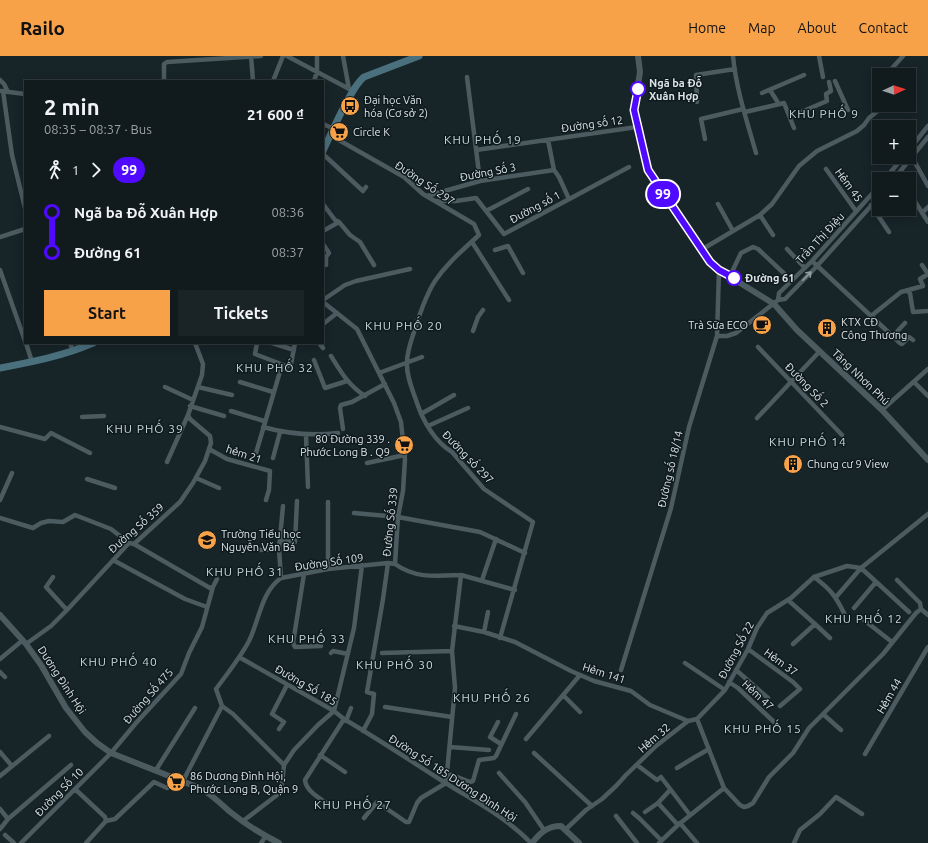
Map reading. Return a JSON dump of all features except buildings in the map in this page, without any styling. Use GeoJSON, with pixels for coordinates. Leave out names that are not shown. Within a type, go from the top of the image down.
{"type":"FeatureCollection","features":[{"type":"Feature","properties":{"kind":"main road"},"geometry":{"type":"LineString","coordinates":[[324,149],[351,90],[364,77],[419,56]]}},
{"type":"Feature","properties":{"kind":"main road"},"geometry":{"type":"LineString","coordinates":[[0,368],[32,362],[73,351],[90,344]]}},
{"type":"Feature","properties":{"kind":"street"},"geometry":{"type":"LineString","coordinates":[[251,56],[253,80]]}},
{"type":"Feature","properties":{"kind":"street"},"geometry":{"type":"LineString","coordinates":[[164,80],[164,64],[167,62],[262,56]]}},
{"type":"Feature","properties":{"kind":"street"},"geometry":{"type":"LineString","coordinates":[[273,80],[283,56]]}},
{"type":"Feature","properties":{"kind":"street"},"geometry":{"type":"LineString","coordinates":[[287,56],[351,90]]}},
{"type":"Feature","properties":{"kind":"street"},"geometry":{"type":"LineString","coordinates":[[314,80],[317,72],[316,56]]}},
{"type":"Feature","properties":{"kind":"street"},"geometry":{"type":"LineString","coordinates":[[343,56],[351,90]]}},
{"type":"Feature","properties":{"kind":"street","name":"Tăng Nhơn Phú"},"geometry":{"type":"LineString","coordinates":[[638,56],[640,72],[634,110],[648,170],[701,250],[710,262],[719,270],[776,302],[797,330],[882,410],[928,460]]}},
{"type":"Feature","properties":{"kind":"street"},"geometry":{"type":"LineString","coordinates":[[733,56],[744,110],[756,153]]}},
{"type":"Feature","properties":{"kind":"street"},"geometry":{"type":"LineString","coordinates":[[819,56],[824,77]]}},
{"type":"Feature","properties":{"kind":"street"},"geometry":{"type":"LineString","coordinates":[[894,68],[903,56]]}},
{"type":"Feature","properties":{"kind":"street"},"geometry":{"type":"LineString","coordinates":[[697,102],[696,75],[735,69]]}},
{"type":"Feature","properties":{"kind":"street"},"geometry":{"type":"LineString","coordinates":[[762,93],[804,75]]}},
{"type":"Feature","properties":{"kind":"street"},"geometry":{"type":"LineString","coordinates":[[467,77],[480,181]]}},
{"type":"Feature","properties":{"kind":"street"},"geometry":{"type":"LineString","coordinates":[[0,80],[4,91],[12,155],[24,204]]}},
{"type":"Feature","properties":{"kind":"street"},"geometry":{"type":"LineString","coordinates":[[835,81],[848,110]]}},
{"type":"Feature","properties":{"kind":"street"},"geometry":{"type":"LineString","coordinates":[[801,112],[827,101],[826,94],[831,91],[829,82]]}},
{"type":"Feature","properties":{"kind":"street"},"geometry":{"type":"LineString","coordinates":[[770,90],[777,101]]}},
{"type":"Feature","properties":{"kind":"street"},"geometry":{"type":"LineString","coordinates":[[4,91],[24,94]]}},
{"type":"Feature","properties":{"kind":"street"},"geometry":{"type":"LineString","coordinates":[[705,139],[701,119],[784,103],[794,128]]}},
{"type":"Feature","properties":{"kind":"street"},"geometry":{"type":"LineString","coordinates":[[701,250],[760,215],[772,204],[799,166],[816,151],[857,131],[875,112]]}},
{"type":"Feature","properties":{"kind":"street","name":"Đường Số 297"},"geometry":{"type":"LineString","coordinates":[[324,125],[332,132],[404,177],[423,194],[474,224],[479,235],[472,242]]}},
{"type":"Feature","properties":{"kind":"street"},"geometry":{"type":"LineString","coordinates":[[916,141],[928,126]]}},
{"type":"Feature","properties":{"kind":"street","name":"Đường số 12"},"geometry":{"type":"LineString","coordinates":[[476,150],[637,127]]}},
{"type":"Feature","properties":{"kind":"street"},"geometry":{"type":"LineString","coordinates":[[916,152],[928,137]]}},
{"type":"Feature","properties":{"kind":"street"},"geometry":{"type":"LineString","coordinates":[[548,140],[554,170],[559,177],[569,199]]}},
{"type":"Feature","properties":{"kind":"street"},"geometry":{"type":"LineString","coordinates":[[324,155],[363,190],[366,187]]}},
{"type":"Feature","properties":{"kind":"street"},"geometry":{"type":"LineString","coordinates":[[891,172],[897,164]]}},
{"type":"Feature","properties":{"kind":"street"},"geometry":{"type":"LineString","coordinates":[[900,172],[906,164]]}},
{"type":"Feature","properties":{"kind":"street"},"geometry":{"type":"LineString","coordinates":[[916,164],[928,186]]}},
{"type":"Feature","properties":{"kind":"street","name":"Đường số 1"},"geometry":{"type":"LineString","coordinates":[[434,201],[456,201],[476,198],[504,234],[629,167]]}},
{"type":"Feature","properties":{"kind":"street","name":"Hẻm 45"},"geometry":{"type":"LineString","coordinates":[[826,169],[856,211]]}},
{"type":"Feature","properties":{"kind":"street","name":"Đường Số 3"},"geometry":{"type":"LineString","coordinates":[[427,196],[480,181],[554,170]]}},
{"type":"Feature","properties":{"kind":"street"},"geometry":{"type":"LineString","coordinates":[[486,211],[528,189]]}},
{"type":"Feature","properties":{"kind":"street","name":"Trần Thị Điệu"},"geometry":{"type":"LineString","coordinates":[[776,302],[779,293],[812,261],[872,194]]}},
{"type":"Feature","properties":{"kind":"street"},"geometry":{"type":"LineString","coordinates":[[916,203],[928,222]]}},
{"type":"Feature","properties":{"kind":"street"},"geometry":{"type":"LineString","coordinates":[[718,204],[733,231]]}},
{"type":"Feature","properties":{"kind":"street"},"geometry":{"type":"LineString","coordinates":[[324,205],[335,220],[339,222],[350,235],[360,242],[374,265]]}},
{"type":"Feature","properties":{"kind":"street","name":"Trần Thị Điệu"},"geometry":{"type":"LineString","coordinates":[[776,302],[785,299],[872,205]]}},
{"type":"Feature","properties":{"kind":"street"},"geometry":{"type":"LineString","coordinates":[[922,213],[928,207]]}},
{"type":"Feature","properties":{"kind":"street"},"geometry":{"type":"LineString","coordinates":[[760,215],[773,235]]}},
{"type":"Feature","properties":{"kind":"street"},"geometry":{"type":"LineString","coordinates":[[879,216],[889,232]]}},
{"type":"Feature","properties":{"kind":"street"},"geometry":{"type":"LineString","coordinates":[[324,231],[339,222]]}},
{"type":"Feature","properties":{"kind":"street"},"geometry":{"type":"LineString","coordinates":[[0,237],[24,230]]}},
{"type":"Feature","properties":{"kind":"street"},"geometry":{"type":"LineString","coordinates":[[407,362],[411,339],[418,318],[434,282],[455,256],[472,242],[509,300]]}},
{"type":"Feature","properties":{"kind":"street"},"geometry":{"type":"LineString","coordinates":[[324,246],[329,253],[326,257],[326,265]]}},
{"type":"Feature","properties":{"kind":"street"},"geometry":{"type":"LineString","coordinates":[[495,250],[508,246],[523,273]]}},
{"type":"Feature","properties":{"kind":"street"},"geometry":{"type":"LineString","coordinates":[[730,276],[742,253],[751,247],[754,247],[792,281]]}},
{"type":"Feature","properties":{"kind":"street"},"geometry":{"type":"LineString","coordinates":[[787,249],[805,268]]}},
{"type":"Feature","properties":{"kind":"street"},"geometry":{"type":"LineString","coordinates":[[812,261],[892,337],[901,344],[909,337],[913,340]]}},
{"type":"Feature","properties":{"kind":"street"},"geometry":{"type":"LineString","coordinates":[[871,316],[901,292],[923,286],[920,279],[928,274],[922,265]]}},
{"type":"Feature","properties":{"kind":"street"},"geometry":{"type":"LineString","coordinates":[[324,300],[345,285],[356,281],[410,269]]}},
{"type":"Feature","properties":{"kind":"street"},"geometry":{"type":"LineString","coordinates":[[0,270],[24,339]]}},
{"type":"Feature","properties":{"kind":"street","name":"Đường số 18/14"},"geometry":{"type":"LineString","coordinates":[[621,670],[671,508],[689,427],[718,336],[719,270]]}},
{"type":"Feature","properties":{"kind":"street"},"geometry":{"type":"LineString","coordinates":[[907,291],[910,293],[913,312],[928,311]]}},
{"type":"Feature","properties":{"kind":"street","name":"Đường Số 339"},"geometry":{"type":"LineString","coordinates":[[324,302],[358,329],[394,403],[401,422],[405,455],[403,491],[398,517],[395,564],[405,571],[421,576],[461,575],[515,590]]}},
{"type":"Feature","properties":{"kind":"street"},"geometry":{"type":"LineString","coordinates":[[718,336],[727,336],[736,332],[776,302]]}},
{"type":"Feature","properties":{"kind":"street"},"geometry":{"type":"LineString","coordinates":[[473,331],[478,317],[483,310]]}},
{"type":"Feature","properties":{"kind":"street"},"geometry":{"type":"LineString","coordinates":[[324,323],[337,313]]}},
{"type":"Feature","properties":{"kind":"street"},"geometry":{"type":"LineString","coordinates":[[892,337],[905,323]]}},
{"type":"Feature","properties":{"kind":"street"},"geometry":{"type":"LineString","coordinates":[[26,344],[32,362]]}},
{"type":"Feature","properties":{"kind":"street"},"geometry":{"type":"LineString","coordinates":[[70,344],[73,351]]}},
{"type":"Feature","properties":{"kind":"street"},"geometry":{"type":"LineString","coordinates":[[167,462],[188,415],[202,375],[202,364],[195,344]]}},
{"type":"Feature","properties":{"kind":"street"},"geometry":{"type":"LineString","coordinates":[[257,344],[255,354],[286,366]]}},
{"type":"Feature","properties":{"kind":"street"},"geometry":{"type":"LineString","coordinates":[[272,344],[294,350]]}},
{"type":"Feature","properties":{"kind":"street"},"geometry":{"type":"LineString","coordinates":[[256,453],[278,375],[286,366],[292,364],[295,344]]}},
{"type":"Feature","properties":{"kind":"street"},"geometry":{"type":"LineString","coordinates":[[320,344],[323,348]]}},
{"type":"Feature","properties":{"kind":"street","name":"Đường Số 2"},"geometry":{"type":"LineString","coordinates":[[758,347],[842,435]]}},
{"type":"Feature","properties":{"kind":"street"},"geometry":{"type":"LineString","coordinates":[[757,418],[820,351]]}},
{"type":"Feature","properties":{"kind":"street"},"geometry":{"type":"LineString","coordinates":[[331,356],[347,381],[357,391],[365,396]]}},
{"type":"Feature","properties":{"kind":"street"},"geometry":{"type":"LineString","coordinates":[[380,373],[422,357]]}},
{"type":"Feature","properties":{"kind":"street"},"geometry":{"type":"LineString","coordinates":[[314,360],[325,388],[347,381]]}},
{"type":"Feature","properties":{"kind":"street","name":"Đường số 297"},"geometry":{"type":"LineString","coordinates":[[407,362],[410,381],[421,414],[435,437],[445,448],[452,452],[484,489],[533,522],[515,590],[500,638]]}},
{"type":"Feature","properties":{"kind":"street"},"geometry":{"type":"LineString","coordinates":[[882,410],[928,369]]}},
{"type":"Feature","properties":{"kind":"street"},"geometry":{"type":"LineString","coordinates":[[240,382],[273,392]]}},
{"type":"Feature","properties":{"kind":"street"},"geometry":{"type":"LineString","coordinates":[[914,382],[928,396]]}},
{"type":"Feature","properties":{"kind":"street"},"geometry":{"type":"LineString","coordinates":[[343,429],[340,408],[341,405],[365,396],[384,384]]}},
{"type":"Feature","properties":{"kind":"street"},"geometry":{"type":"LineString","coordinates":[[165,387],[193,400]]}},
{"type":"Feature","properties":{"kind":"street"},"geometry":{"type":"LineString","coordinates":[[198,387],[232,395]]}},
{"type":"Feature","properties":{"kind":"street"},"geometry":{"type":"LineString","coordinates":[[421,414],[454,395]]}},
{"type":"Feature","properties":{"kind":"street"},"geometry":{"type":"LineString","coordinates":[[190,406],[224,416]]}},
{"type":"Feature","properties":{"kind":"street"},"geometry":{"type":"LineString","coordinates":[[428,426],[468,408]]}},
{"type":"Feature","properties":{"kind":"street"},"geometry":{"type":"LineString","coordinates":[[231,411],[264,421]]}},
{"type":"Feature","properties":{"kind":"street"},"geometry":{"type":"LineString","coordinates":[[188,415],[190,419],[212,439],[209,449]]}},
{"type":"Feature","properties":{"kind":"street"},"geometry":{"type":"LineString","coordinates":[[82,417],[104,416]]}},
{"type":"Feature","properties":{"kind":"street"},"geometry":{"type":"LineString","coordinates":[[0,427],[45,439],[51,433],[90,453]]}},
{"type":"Feature","properties":{"kind":"street"},"geometry":{"type":"LineString","coordinates":[[263,427],[280,432],[306,435],[338,433]]}},
{"type":"Feature","properties":{"kind":"street"},"geometry":{"type":"LineString","coordinates":[[273,458],[280,432]]}},
{"type":"Feature","properties":{"kind":"street"},"geometry":{"type":"LineString","coordinates":[[306,435],[308,487]]}},
{"type":"Feature","properties":{"kind":"street","name":"Đường Số 359"},"geometry":{"type":"LineString","coordinates":[[0,659],[51,626],[68,610],[113,560],[180,502],[196,478],[205,461],[209,449]]}},
{"type":"Feature","properties":{"kind":"street","name":"hẻm 21"},"geometry":{"type":"LineString","coordinates":[[209,449],[227,459],[270,471],[266,500]]}},
{"type":"Feature","properties":{"kind":"street"},"geometry":{"type":"LineString","coordinates":[[367,463],[405,455]]}},
{"type":"Feature","properties":{"kind":"street"},"geometry":{"type":"LineString","coordinates":[[0,500],[12,473]]}},
{"type":"Feature","properties":{"kind":"street"},"geometry":{"type":"LineString","coordinates":[[196,478],[219,488]]}},
{"type":"Feature","properties":{"kind":"street"},"geometry":{"type":"LineString","coordinates":[[87,479],[115,488]]}},
{"type":"Feature","properties":{"kind":"street"},"geometry":{"type":"LineString","coordinates":[[280,540],[295,542],[297,501]]}},
{"type":"Feature","properties":{"kind":"street"},"geometry":{"type":"LineString","coordinates":[[328,502],[328,570]]}},
{"type":"Feature","properties":{"kind":"street"},"geometry":{"type":"LineString","coordinates":[[281,578],[279,549],[283,506]]}},
{"type":"Feature","properties":{"kind":"street"},"geometry":{"type":"LineString","coordinates":[[354,513],[398,517],[480,532],[525,553]]}},
{"type":"Feature","properties":{"kind":"street"},"geometry":{"type":"LineString","coordinates":[[836,597],[861,568],[928,514]]}},
{"type":"Feature","properties":{"kind":"street"},"geometry":{"type":"LineString","coordinates":[[0,518],[33,528],[40,523],[49,521],[63,522],[75,515],[111,529],[132,544],[210,588],[213,587]]}},
{"type":"Feature","properties":{"kind":"street"},"geometry":{"type":"LineString","coordinates":[[482,580],[496,540]]}},
{"type":"Feature","properties":{"kind":"street"},"geometry":{"type":"LineString","coordinates":[[259,550],[279,549]]}},
{"type":"Feature","properties":{"kind":"street"},"geometry":{"type":"LineString","coordinates":[[113,560],[185,599],[207,607]]}},
{"type":"Feature","properties":{"kind":"street"},"geometry":{"type":"LineString","coordinates":[[363,731],[372,714],[374,694],[367,692],[384,599],[388,563]]}},
{"type":"Feature","properties":{"kind":"street","name":"Đường Số 109"},"geometry":{"type":"LineString","coordinates":[[222,706],[216,690],[249,640],[270,589],[274,583],[281,578],[328,570],[362,565],[388,563],[395,564]]}},
{"type":"Feature","properties":{"kind":"street"},"geometry":{"type":"LineString","coordinates":[[242,821],[280,792],[284,765],[294,750],[318,725],[334,712],[354,628],[362,565]]}},
{"type":"Feature","properties":{"kind":"street","name":"Đường Số 22"},"geometry":{"type":"LineString","coordinates":[[697,719],[725,690],[748,649],[757,628],[767,613],[788,600],[814,577],[847,566],[861,568]]}},
{"type":"Feature","properties":{"kind":"street"},"geometry":{"type":"LineString","coordinates":[[861,568],[909,612]]}},
{"type":"Feature","properties":{"kind":"street"},"geometry":{"type":"LineString","coordinates":[[304,574],[293,643],[296,647],[321,646]]}},
{"type":"Feature","properties":{"kind":"street"},"geometry":{"type":"LineString","coordinates":[[364,818],[377,802],[406,822],[409,822],[421,798],[446,783],[455,688],[452,651],[461,575]]}},
{"type":"Feature","properties":{"kind":"street"},"geometry":{"type":"LineString","coordinates":[[53,577],[46,587],[68,610]]}},
{"type":"Feature","properties":{"kind":"street"},"geometry":{"type":"LineString","coordinates":[[814,577],[828,588],[836,597],[844,613]]}},
{"type":"Feature","properties":{"kind":"street","name":"Đường Số 475"},"geometry":{"type":"LineString","coordinates":[[111,754],[136,723],[181,674],[189,653],[202,627],[213,587],[217,579]]}},
{"type":"Feature","properties":{"kind":"street"},"geometry":{"type":"LineString","coordinates":[[897,580],[920,603],[921,609],[928,615]]}},
{"type":"Feature","properties":{"kind":"street"},"geometry":{"type":"LineString","coordinates":[[854,608],[876,582]]}},
{"type":"Feature","properties":{"kind":"street"},"geometry":{"type":"LineString","coordinates":[[788,600],[830,638]]}},
{"type":"Feature","properties":{"kind":"street"},"geometry":{"type":"LineString","coordinates":[[697,719],[724,788],[740,805],[744,807],[748,806],[753,803],[769,777],[793,753],[809,728],[883,654],[906,624],[921,609]]}},
{"type":"Feature","properties":{"kind":"street"},"geometry":{"type":"LineString","coordinates":[[484,632],[488,612]]}},
{"type":"Feature","properties":{"kind":"street","name":"Dương Đình Hội"},"geometry":{"type":"LineString","coordinates":[[0,615],[25,642],[41,665],[66,708],[85,732],[111,754]]}},
{"type":"Feature","properties":{"kind":"street"},"geometry":{"type":"LineString","coordinates":[[860,617],[892,642]]}},
{"type":"Feature","properties":{"kind":"street"},"geometry":{"type":"LineString","coordinates":[[793,644],[815,624]]}},
{"type":"Feature","properties":{"kind":"street","name":"Hẻm 141"},"geometry":{"type":"LineString","coordinates":[[454,626],[484,632],[515,642],[594,681],[630,691],[650,706],[688,721]]}},
{"type":"Feature","properties":{"kind":"street","name":"Hẻm 44"},"geometry":{"type":"LineString","coordinates":[[865,754],[928,646]]}},
{"type":"Feature","properties":{"kind":"street","name":"Hẻm 37"},"geometry":{"type":"LineString","coordinates":[[748,649],[793,682],[800,689],[780,706]]}},
{"type":"Feature","properties":{"kind":"street"},"geometry":{"type":"LineString","coordinates":[[330,653],[333,651],[348,654]]}},
{"type":"Feature","properties":{"kind":"street"},"geometry":{"type":"LineString","coordinates":[[382,653],[452,651]]}},
{"type":"Feature","properties":{"kind":"street","name":"Đường Số 185"},"geometry":{"type":"LineString","coordinates":[[239,657],[334,712],[363,731]]}},
{"type":"Feature","properties":{"kind":"street"},"geometry":{"type":"LineString","coordinates":[[685,663],[725,690]]}},
{"type":"Feature","properties":{"kind":"street"},"geometry":{"type":"LineString","coordinates":[[736,670],[768,698]]}},
{"type":"Feature","properties":{"kind":"street"},"geometry":{"type":"LineString","coordinates":[[0,672],[5,677]]}},
{"type":"Feature","properties":{"kind":"street"},"geometry":{"type":"LineString","coordinates":[[526,739],[580,675]]}},
{"type":"Feature","properties":{"kind":"street","name":"Hẻm 47"},"geometry":{"type":"LineString","coordinates":[[729,682],[738,688],[774,722]]}},
{"type":"Feature","properties":{"kind":"street"},"geometry":{"type":"LineString","coordinates":[[279,729],[284,722],[272,714],[287,685]]}},
{"type":"Feature","properties":{"kind":"street"},"geometry":{"type":"LineString","coordinates":[[563,696],[580,712]]}},
{"type":"Feature","properties":{"kind":"street"},"geometry":{"type":"LineString","coordinates":[[183,781],[222,706],[233,714],[284,765]]}},
{"type":"Feature","properties":{"kind":"street"},"geometry":{"type":"LineString","coordinates":[[385,707],[452,718]]}},
{"type":"Feature","properties":{"kind":"street"},"geometry":{"type":"LineString","coordinates":[[156,770],[196,708]]}},
{"type":"Feature","properties":{"kind":"street"},"geometry":{"type":"LineString","coordinates":[[328,804],[315,795],[305,784],[304,780],[345,720],[351,708]]}},
{"type":"Feature","properties":{"kind":"street"},"geometry":{"type":"LineString","coordinates":[[447,773],[472,782],[478,760],[494,758],[496,756],[516,714]]}},
{"type":"Feature","properties":{"kind":"street"},"geometry":{"type":"LineString","coordinates":[[823,714],[841,730]]}},
{"type":"Feature","properties":{"kind":"street","name":"Hẻm 32"},"geometry":{"type":"LineString","coordinates":[[565,830],[616,786],[656,746],[688,721],[697,719]]}},
{"type":"Feature","properties":{"kind":"street"},"geometry":{"type":"LineString","coordinates":[[498,722],[490,737],[501,744]]}},
{"type":"Feature","properties":{"kind":"street","name":"Đường Số 185 Dương Đình Hội"},"geometry":{"type":"LineString","coordinates":[[363,731],[506,821],[531,843]]}},
{"type":"Feature","properties":{"kind":"street"},"geometry":{"type":"LineString","coordinates":[[0,776],[49,736]]}},
{"type":"Feature","properties":{"kind":"street"},"geometry":{"type":"LineString","coordinates":[[450,747],[489,750]]}},
{"type":"Feature","properties":{"kind":"street"},"geometry":{"type":"LineString","coordinates":[[677,768],[709,749]]}},
{"type":"Feature","properties":{"kind":"street"},"geometry":{"type":"LineString","coordinates":[[0,752],[12,766]]}},
{"type":"Feature","properties":{"kind":"street"},"geometry":{"type":"LineString","coordinates":[[111,754],[156,770],[202,789],[212,795],[258,833],[279,843]]}},
{"type":"Feature","properties":{"kind":"street","name":"Đường Số 10"},"geometry":{"type":"LineString","coordinates":[[21,843],[111,754]]}},
{"type":"Feature","properties":{"kind":"street"},"geometry":{"type":"LineString","coordinates":[[534,754],[592,806]]}},
{"type":"Feature","properties":{"kind":"street"},"geometry":{"type":"LineString","coordinates":[[320,755],[345,772]]}},
{"type":"Feature","properties":{"kind":"street"},"geometry":{"type":"LineString","coordinates":[[0,829],[8,819],[71,764]]}},
{"type":"Feature","properties":{"kind":"street"},"geometry":{"type":"LineString","coordinates":[[637,765],[657,780],[661,777],[690,815]]}},
{"type":"Feature","properties":{"kind":"street"},"geometry":{"type":"LineString","coordinates":[[499,773],[525,802],[544,830]]}},
{"type":"Feature","properties":{"kind":"street"},"geometry":{"type":"LineString","coordinates":[[86,843],[106,821],[115,819],[154,782],[167,788]]}},
{"type":"Feature","properties":{"kind":"street"},"geometry":{"type":"LineString","coordinates":[[633,813],[660,842],[679,824],[724,788]]}},
{"type":"Feature","properties":{"kind":"street"},"geometry":{"type":"LineString","coordinates":[[75,789],[106,818],[106,821]]}},
{"type":"Feature","properties":{"kind":"street"},"geometry":{"type":"LineString","coordinates":[[645,812],[658,803],[670,790]]}},
{"type":"Feature","properties":{"kind":"street"},"geometry":{"type":"LineString","coordinates":[[794,843],[800,830],[820,814],[836,797],[862,814]]}},
{"type":"Feature","properties":{"kind":"street"},"geometry":{"type":"LineString","coordinates":[[658,803],[697,843]]}},
{"type":"Feature","properties":{"kind":"street"},"geometry":{"type":"LineString","coordinates":[[0,809],[8,819]]}},
{"type":"Feature","properties":{"kind":"street"},"geometry":{"type":"LineString","coordinates":[[616,816],[638,843]]}},
{"type":"Feature","properties":{"kind":"street"},"geometry":{"type":"LineString","coordinates":[[531,843],[544,830],[553,826],[561,826],[579,843]]}},
{"type":"Feature","properties":{"kind":"street"},"geometry":{"type":"LineString","coordinates":[[5,835],[14,843]]}},
{"type":"Feature","properties":{"kind":"street"},"geometry":{"type":"LineString","coordinates":[[261,843],[266,836]]}},
{"type":"Feature","properties":{"kind":"bus line","name":"99"},"geometry":{"type":"LineString","coordinates":[[638,89],[634,110],[648,170],[710,262],[719,270],[734,278]]}},
{"type":"Feature","properties":{"kind":"place","name":"Ngã ba Đỗ Xuân Hợp"},"geometry":{"type":"Point","coordinates":[638,89]}},
{"type":"Feature","properties":{"kind":"place","name":"Đại học Văn hóa (Cơ sở 2)"},"geometry":{"type":"Point","coordinates":[350,106]}},
{"type":"Feature","properties":{"kind":"place","name":"Circle K"},"geometry":{"type":"Point","coordinates":[339,132]}},
{"type":"Feature","properties":{"kind":"place","name":"Đường 61"},"geometry":{"type":"Point","coordinates":[734,278]}},
{"type":"Feature","properties":{"kind":"place","name":"Trà Sữa ECO"},"geometry":{"type":"Point","coordinates":[762,325]}},
{"type":"Feature","properties":{"kind":"place","name":"KTX CĐ Công Thương"},"geometry":{"type":"Point","coordinates":[827,328]}},
{"type":"Feature","properties":{"kind":"place","name":"80 Đường 339 . Phước Long B . Q9"},"geometry":{"type":"Point","coordinates":[404,445]}},
{"type":"Feature","properties":{"kind":"place","name":"Chung cư 9 View"},"geometry":{"type":"Point","coordinates":[793,464]}},
{"type":"Feature","properties":{"kind":"place","name":"Trường Tiểu học Nguyễn Văn Bá"},"geometry":{"type":"Point","coordinates":[207,540]}},
{"type":"Feature","properties":{"kind":"place","name":"86 Dương Đình Hội, Phước Long B, Quận 9"},"geometry":{"type":"Point","coordinates":[176,782]}},
{"type":"Feature","properties":{"kind":"district","name":"KHU PHỐ 9"},"geometry":{"type":"Point","coordinates":[824,114]}},
{"type":"Feature","properties":{"kind":"district","name":"KHU PHỐ 19"},"geometry":{"type":"Point","coordinates":[483,140]}},
{"type":"Feature","properties":{"kind":"district","name":"KHU PHỐ 20"},"geometry":{"type":"Point","coordinates":[404,326]}},
{"type":"Feature","properties":{"kind":"district","name":"KHU PHỐ 32"},"geometry":{"type":"Point","coordinates":[275,368]}},
{"type":"Feature","properties":{"kind":"district","name":"KHU PHỐ 39"},"geometry":{"type":"Point","coordinates":[145,429]}},
{"type":"Feature","properties":{"kind":"district","name":"KHU PHỐ 14"},"geometry":{"type":"Point","coordinates":[808,442]}},
{"type":"Feature","properties":{"kind":"district","name":"KHU PHỐ 31"},"geometry":{"type":"Point","coordinates":[245,572]}},
{"type":"Feature","properties":{"kind":"district","name":"KHU PHỐ 12"},"geometry":{"type":"Point","coordinates":[864,619]}},
{"type":"Feature","properties":{"kind":"district","name":"KHU PHỐ 33"},"geometry":{"type":"Point","coordinates":[307,639]}},
{"type":"Feature","properties":{"kind":"district","name":"KHU PHỐ 40"},"geometry":{"type":"Point","coordinates":[119,662]}},
{"type":"Feature","properties":{"kind":"district","name":"KHU PHỐ 30"},"geometry":{"type":"Point","coordinates":[395,665]}},
{"type":"Feature","properties":{"kind":"district","name":"KHU PHỐ 26"},"geometry":{"type":"Point","coordinates":[492,698]}},
{"type":"Feature","properties":{"kind":"district","name":"KHU PHỐ 15"},"geometry":{"type":"Point","coordinates":[763,729]}},
{"type":"Feature","properties":{"kind":"district","name":"KHU PHỐ 27"},"geometry":{"type":"Point","coordinates":[353,805]}}]}
